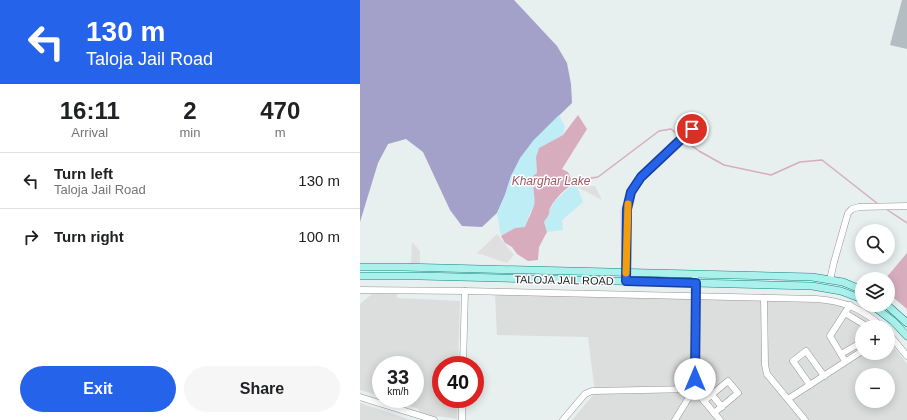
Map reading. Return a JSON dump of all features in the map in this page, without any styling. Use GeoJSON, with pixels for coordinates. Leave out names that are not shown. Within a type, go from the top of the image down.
{"type":"FeatureCollection","features":[{"type":"Feature","properties":{"kind":"main road","name":"TALOJA JAIL ROAD"},"geometry":{"type":"LineString","coordinates":[[360,268],[402,267],[800,277],[843,282],[855,287]]}},
{"type":"Feature","properties":{"kind":"main road","name":"TALOJA JAIL ROAD"},"geometry":{"type":"LineString","coordinates":[[360,276],[812,286],[841,291],[855,296]]}},
{"type":"Feature","properties":{"kind":"main road"},"geometry":{"type":"LineString","coordinates":[[881,312],[893,321],[907,336]]}},
{"type":"Feature","properties":{"kind":"main road"},"geometry":{"type":"LineString","coordinates":[[895,312],[907,323]]}},
{"type":"Feature","properties":{"kind":"street"},"geometry":{"type":"LineString","coordinates":[[626,281],[627,209],[631,192],[641,177],[692,129]]}},
{"type":"Feature","properties":{"kind":"street"},"geometry":{"type":"LineString","coordinates":[[830,280],[848,212],[858,207],[907,206]]}},
{"type":"Feature","properties":{"kind":"street"},"geometry":{"type":"LineString","coordinates":[[676,420],[694,389],[696,274]]}},
{"type":"Feature","properties":{"kind":"street"},"geometry":{"type":"LineString","coordinates":[[360,290],[465,291],[830,300],[850,305],[874,320]]}},
{"type":"Feature","properties":{"kind":"street"},"geometry":{"type":"LineString","coordinates":[[463,356],[465,291]]}},
{"type":"Feature","properties":{"kind":"street"},"geometry":{"type":"LineString","coordinates":[[764,298],[766,371],[769,377],[805,420]]}},
{"type":"Feature","properties":{"kind":"street"},"geometry":{"type":"LineString","coordinates":[[846,361],[830,336],[850,305]]}},
{"type":"Feature","properties":{"kind":"street"},"geometry":{"type":"LineString","coordinates":[[845,313],[856,320]]}},
{"type":"Feature","properties":{"kind":"street"},"geometry":{"type":"LineString","coordinates":[[895,342],[907,356]]}},
{"type":"Feature","properties":{"kind":"street"},"geometry":{"type":"LineString","coordinates":[[841,354],[855,346]]}},
{"type":"Feature","properties":{"kind":"street"},"geometry":{"type":"LineString","coordinates":[[809,384],[793,361],[806,351],[823,374]]}},
{"type":"Feature","properties":{"kind":"street"},"geometry":{"type":"LineString","coordinates":[[788,399],[823,374],[855,355]]}},
{"type":"Feature","properties":{"kind":"street"},"geometry":{"type":"LineString","coordinates":[[704,401],[728,381],[738,393],[714,413]]}},
{"type":"Feature","properties":{"kind":"street"},"geometry":{"type":"LineString","coordinates":[[694,389],[720,420]]}},
{"type":"Feature","properties":{"kind":"street"},"geometry":{"type":"LineString","coordinates":[[563,420],[585,394],[592,391],[694,389]]}},
{"type":"Feature","properties":{"kind":"street"},"geometry":{"type":"LineString","coordinates":[[712,395],[722,407]]}},
{"type":"Feature","properties":{"kind":"street"},"geometry":{"type":"LineString","coordinates":[[360,397],[434,420]]}},
{"type":"Feature","properties":{"kind":"street"},"geometry":{"type":"LineString","coordinates":[[462,408],[462,420]]}},
{"type":"Feature","properties":{"kind":"shaded area"},"geometry":{"type":"Polygon","coordinates":[[[360,0],[514,0],[557,46],[567,63],[571,84],[572,103],[533,141],[511,176],[497,213],[482,227],[462,226],[450,210],[423,152],[406,139],[388,144],[378,163],[360,222],[360,0]]]}},
{"type":"Feature","properties":{"kind":"shaded area"},"geometry":{"type":"Polygon","coordinates":[[[902,0],[907,0],[907,49],[890,45],[902,0]]]}},
{"type":"Feature","properties":{"kind":"shaded area"},"geometry":{"type":"Polygon","coordinates":[[[595,186],[602,200],[577,187],[595,186]]]}},
{"type":"Feature","properties":{"kind":"shaded area"},"geometry":{"type":"Polygon","coordinates":[[[620,209],[627,209],[626,250],[621,249],[620,209]]]}},
{"type":"Feature","properties":{"kind":"shaded area"},"geometry":{"type":"Polygon","coordinates":[[[497,234],[514,255],[507,263],[477,253],[497,234]]]}},
{"type":"Feature","properties":{"kind":"shaded area"},"geometry":{"type":"Polygon","coordinates":[[[412,242],[420,251],[420,264],[411,263],[412,242]]]}},
{"type":"Feature","properties":{"kind":"shaded area"},"geometry":{"type":"Polygon","coordinates":[[[495,293],[641,296],[828,303],[852,309],[868,320],[855,320],[855,360],[895,360],[895,349],[907,364],[907,420],[572,420],[595,393],[588,337],[497,335],[495,293]]]}},
{"type":"Feature","properties":{"kind":"shaded area"},"geometry":{"type":"Polygon","coordinates":[[[372,294],[397,294],[397,298],[460,301],[458,356],[432,356],[432,408],[457,408],[457,419],[437,416],[437,419],[419,413],[419,409],[416,408],[424,408],[424,356],[372,356],[372,393],[360,390],[360,304],[372,294]]]}},
{"type":"Feature","properties":{"kind":"shaded area"},"geometry":{"type":"Polygon","coordinates":[[[360,403],[411,420],[360,420],[360,403]]]}},
{"type":"Feature","properties":{"kind":"sand"},"geometry":{"type":"Polygon","coordinates":[[[559,115],[565,127],[563,135],[539,148],[536,158],[537,173],[533,190],[535,201],[534,207],[529,215],[525,227],[515,228],[501,236],[497,213],[511,176],[520,158],[533,141],[559,115]]]}},
{"type":"Feature","properties":{"kind":"sand"},"geometry":{"type":"Polygon","coordinates":[[[575,182],[583,202],[562,220],[563,230],[547,232],[544,222],[550,214],[550,208],[554,202],[575,182]]]}},
{"type":"Feature","properties":{"kind":"water","name":"Kharghar Lake"},"geometry":{"type":"Polygon","coordinates":[[[578,115],[587,129],[562,169],[568,172],[571,179],[580,180],[567,188],[553,204],[549,215],[544,222],[547,232],[539,247],[538,260],[528,261],[517,254],[512,247],[505,243],[501,236],[515,228],[525,227],[534,202],[534,185],[530,182],[537,173],[536,157],[539,148],[563,135],[578,115]]]}},
{"type":"Feature","properties":{"kind":"water"},"geometry":{"type":"Polygon","coordinates":[[[907,253],[907,309],[895,299],[895,272],[891,272],[907,253]]]}},
{"type":"Feature","properties":{"kind":"waterway"},"geometry":{"type":"LineString","coordinates":[[579,180],[598,177],[659,131],[671,129],[681,137]]}},
{"type":"Feature","properties":{"kind":"waterway"},"geometry":{"type":"LineString","coordinates":[[684,140],[699,151],[724,165],[771,175],[800,162],[822,160],[878,204]]}},
{"type":"Feature","properties":{"kind":"waterway"},"geometry":{"type":"LineString","coordinates":[[886,209],[907,223]]}},
{"type":"Feature","properties":{"kind":"slow traffic"},"geometry":{"type":"LineString","coordinates":[[626,273],[628,204]]}},
{"type":"Feature","properties":{"kind":"route"},"geometry":{"type":"LineString","coordinates":[[692,129],[641,177],[631,192],[627,209],[626,281],[696,283],[695,379]]}}]}
